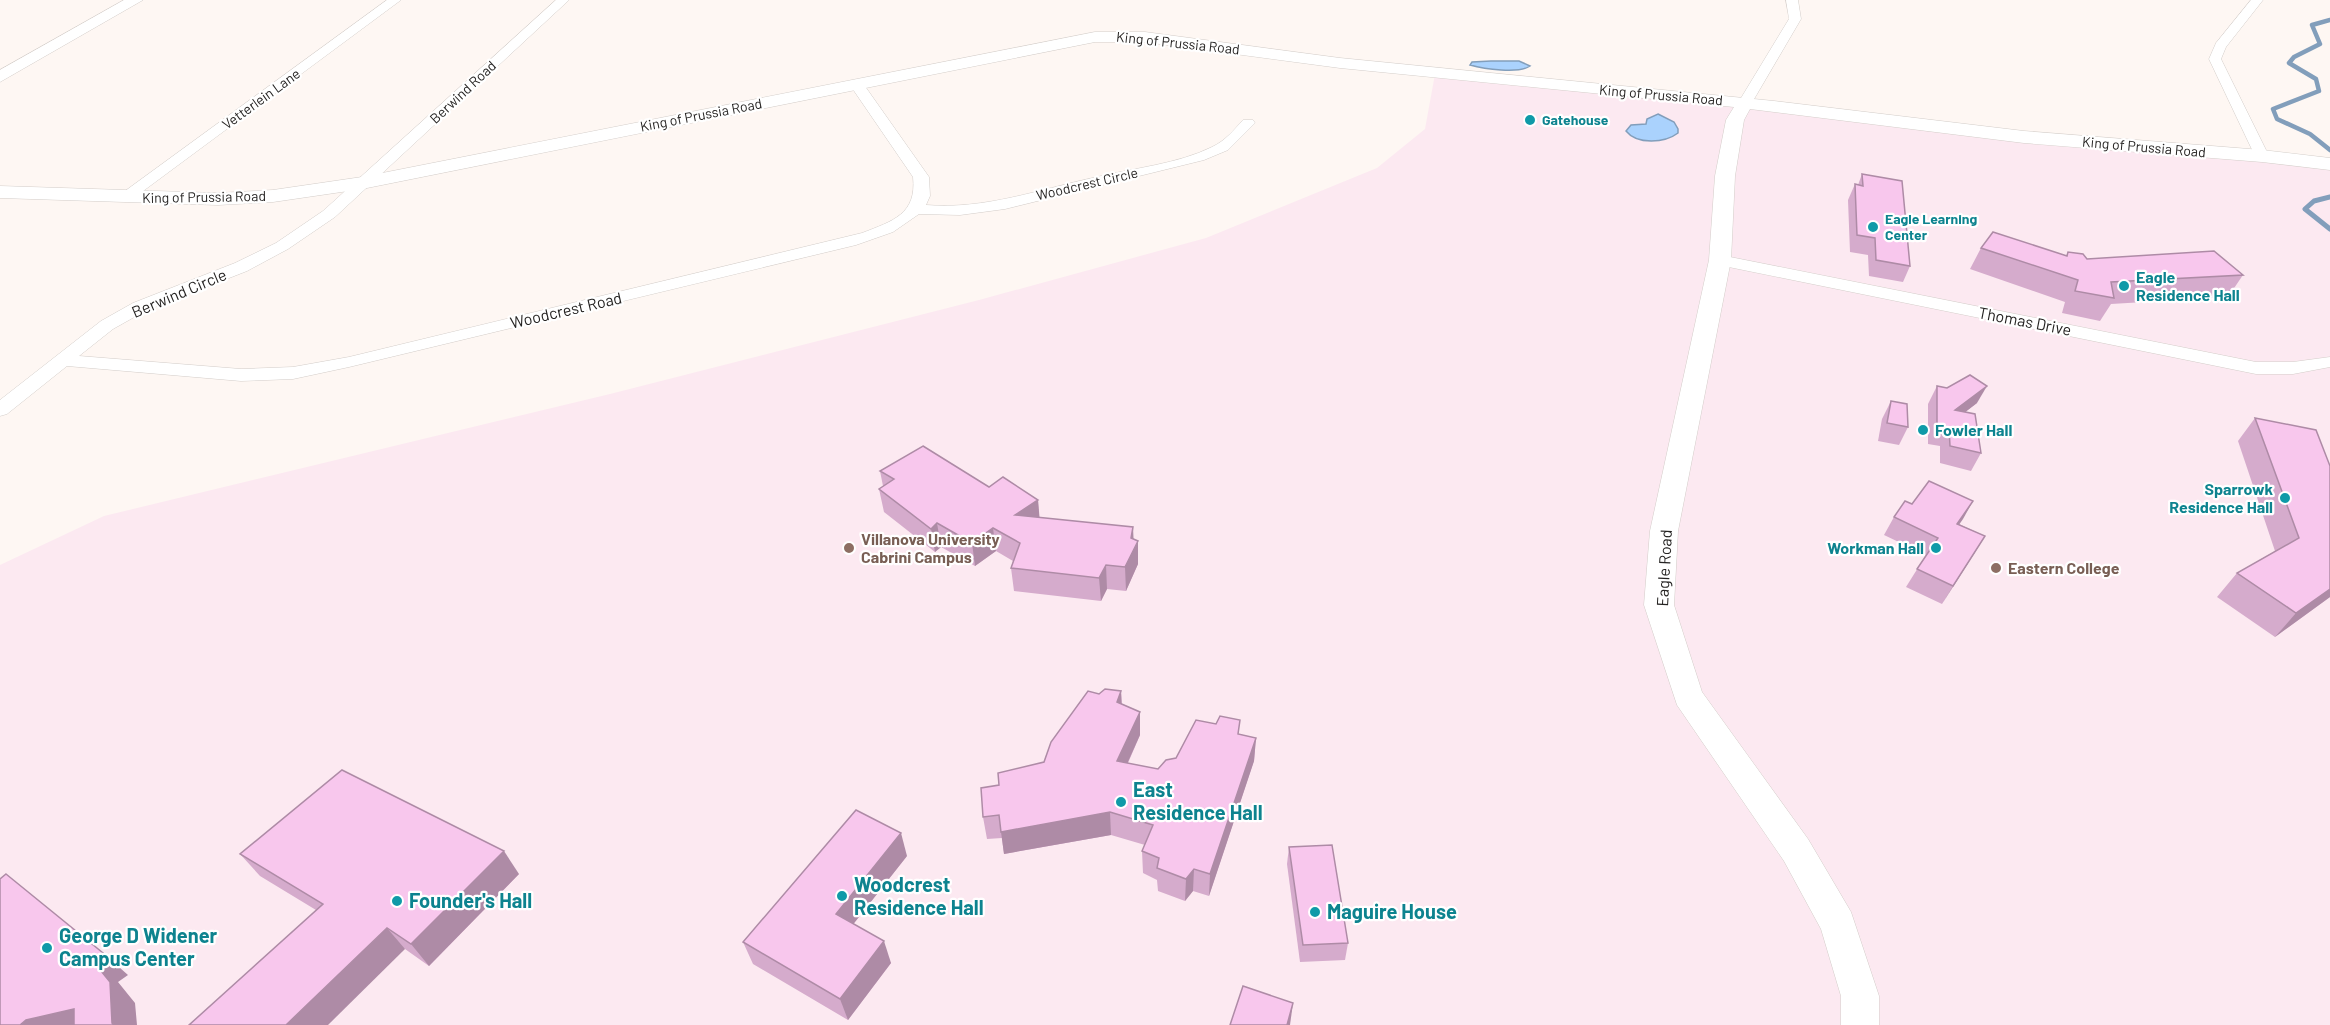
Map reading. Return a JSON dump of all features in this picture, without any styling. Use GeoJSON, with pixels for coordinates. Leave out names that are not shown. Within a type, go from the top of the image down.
{"type":"FeatureCollection","features":[{"type":"Feature","properties":{"kind":"street"},"geometry":{"type":"LineString","coordinates":[[0,77],[135,0]]}},
{"type":"Feature","properties":{"kind":"street","name":"Vetterlein Lane"},"geometry":{"type":"LineString","coordinates":[[126,197],[395,0]]}},
{"type":"Feature","properties":{"kind":"street","name":"Berwind Road"},"geometry":{"type":"LineString","coordinates":[[362,183],[563,0]]}},
{"type":"Feature","properties":{"kind":"street"},"geometry":{"type":"LineString","coordinates":[[1745,103],[1795,19],[1792,0]]}},
{"type":"Feature","properties":{"kind":"street"},"geometry":{"type":"LineString","coordinates":[[2257,0],[2220,46],[2215,59],[2262,156]]}},
{"type":"Feature","properties":{"kind":"street","name":"King of Prussia Road"},"geometry":{"type":"LineString","coordinates":[[0,192],[218,199],[273,196],[362,183],[1068,42],[1118,36],[1182,40],[1406,70],[1745,103],[2024,137],[2262,156],[2330,164]]}},
{"type":"Feature","properties":{"kind":"street"},"geometry":{"type":"LineString","coordinates":[[857,85],[921,177],[922,190],[919,205],[914,209]]}},
{"type":"Feature","properties":{"kind":"street","name":"Eagle Road"},"geometry":{"type":"LineString","coordinates":[[1745,103],[1735,120],[1725,176],[1720,260],[1664,531],[1659,605],[1688,696],[1796,850],[1838,924],[1860,996],[1860,1025]]}},
{"type":"Feature","properties":{"kind":"street","name":"Woodcrest Circle"},"geometry":{"type":"LineString","coordinates":[[914,209],[946,212],[980,210],[1146,170],[1214,151],[1231,142],[1248,123]]}},
{"type":"Feature","properties":{"kind":"street","name":"Berwind Circle"},"geometry":{"type":"LineString","coordinates":[[0,410],[107,325],[139,307],[241,267],[282,246],[329,214],[362,183]]}},
{"type":"Feature","properties":{"kind":"street","name":"Woodcrest Road"},"geometry":{"type":"LineString","coordinates":[[62,360],[241,375],[293,373],[349,362],[850,242],[875,234],[914,209]]}},
{"type":"Feature","properties":{"kind":"street","name":"Thomas Drive"},"geometry":{"type":"LineString","coordinates":[[1720,260],[2256,368],[2293,368],[2330,362]]}},
{"type":"Feature","properties":{"kind":"shaded area","name":"Villanova University Cabrini Campus"},"geometry":{"type":"Polygon","coordinates":[[[1435,74],[2330,164],[2330,1025],[0,1025],[0,565],[104,516],[610,394],[979,300],[1206,238],[1377,168],[1425,129],[1435,74]]]}},
{"type":"Feature","properties":{"kind":"water"},"geometry":{"type":"Polygon","coordinates":[[[1519,61],[1530,66],[1510,70],[1470,65],[1472,62],[1519,61]]]}},
{"type":"Feature","properties":{"kind":"water"},"geometry":{"type":"Polygon","coordinates":[[[1658,114],[1674,122],[1678,133],[1666,139],[1651,141],[1637,139],[1626,131],[1631,125],[1646,124],[1647,119],[1658,114]]]}},
{"type":"Feature","properties":{"kind":"building","name":"Eagle Learning Center"},"geometry":{"type":"Polygon","coordinates":[[[1862,174],[1902,181],[1910,266],[1876,260],[1875,238],[1857,235],[1855,184],[1863,186],[1862,174]]]}},
{"type":"Feature","properties":{"kind":"building"},"geometry":{"type":"Polygon","coordinates":[[[1993,232],[2067,256],[2068,252],[2083,254],[2087,259],[2214,251],[2243,275],[2111,282],[2114,298],[2075,291],[2078,280],[1981,248],[1993,232]]]}},
{"type":"Feature","properties":{"kind":"building"},"geometry":{"type":"Polygon","coordinates":[[[1970,375],[1987,386],[1955,410],[1975,414],[1981,453],[1950,446],[1949,428],[1937,426],[1937,386],[1947,388],[1970,375]]]}},
{"type":"Feature","properties":{"kind":"building"},"geometry":{"type":"Polygon","coordinates":[[[1891,401],[1907,404],[1908,427],[1887,423],[1891,401]]]}},
{"type":"Feature","properties":{"kind":"building"},"geometry":{"type":"Polygon","coordinates":[[[2255,418],[2316,430],[2330,466],[2330,589],[2296,613],[2237,573],[2299,538],[2255,418]]]}},
{"type":"Feature","properties":{"kind":"building"},"geometry":{"type":"Polygon","coordinates":[[[923,446],[989,487],[1003,477],[1038,500],[1015,515],[1133,527],[1131,538],[1138,541],[1125,567],[1106,565],[1099,578],[1011,568],[1020,543],[993,528],[972,543],[937,523],[931,529],[879,489],[894,479],[880,471],[923,446]]]}},
{"type":"Feature","properties":{"kind":"building","name":"Workman Hall"},"geometry":{"type":"Polygon","coordinates":[[[1929,481],[1973,501],[1957,524],[1985,536],[1953,586],[1917,569],[1938,538],[1894,517],[1905,501],[1912,504],[1929,481]]]}},
{"type":"Feature","properties":{"kind":"building","name":"East Residence Hall"},"geometry":{"type":"Polygon","coordinates":[[[1105,689],[1121,691],[1117,702],[1140,712],[1117,761],[1158,769],[1166,760],[1176,758],[1196,720],[1216,724],[1220,716],[1240,720],[1238,734],[1256,738],[1210,874],[1194,869],[1186,879],[1157,868],[1159,858],[1142,851],[1153,825],[1110,812],[1001,832],[999,815],[983,817],[981,788],[999,785],[998,773],[1044,762],[1051,742],[1088,691],[1099,694],[1105,689]]]}},
{"type":"Feature","properties":{"kind":"building","name":"Founder's Hall"},"geometry":{"type":"Polygon","coordinates":[[[342,770],[504,851],[411,944],[387,928],[286,1025],[189,1025],[323,904],[240,854],[342,770]]]}},
{"type":"Feature","properties":{"kind":"building","name":"Woodcrest Residence Hall"},"geometry":{"type":"Polygon","coordinates":[[[856,810],[901,833],[836,914],[884,941],[840,999],[743,942],[856,810]]]}},
{"type":"Feature","properties":{"kind":"building","name":"Maguire House"},"geometry":{"type":"Polygon","coordinates":[[[1332,845],[1348,943],[1303,945],[1289,847],[1332,845]]]}},
{"type":"Feature","properties":{"kind":"building","name":"George D Widener Campus Center"},"geometry":{"type":"Polygon","coordinates":[[[6,874],[103,953],[93,961],[110,982],[112,1023],[115,1025],[74,1025],[74,1009],[26,1020],[20,1025],[0,1025],[0,879],[6,874]]]}},
{"type":"Feature","properties":{"kind":"building"},"geometry":{"type":"Polygon","coordinates":[[[1243,986],[1293,1003],[1287,1025],[1230,1025],[1243,986]]]}},
{"type":"Feature","properties":{"kind":"waterway"},"geometry":{"type":"LineString","coordinates":[[2330,20],[2312,25],[2320,44],[2294,57],[2289,63],[2316,79],[2319,91],[2273,109],[2277,119],[2310,134],[2330,150]]}},
{"type":"Feature","properties":{"kind":"waterway"},"geometry":{"type":"LineString","coordinates":[[2330,197],[2314,201],[2305,209],[2330,229]]}},
{"type":"Feature","properties":{"kind":"place","name":"Gatehouse"},"geometry":{"type":"Point","coordinates":[1530,120]}},
{"type":"Feature","properties":{"kind":"place","name":"Eagle Learning Center"},"geometry":{"type":"Point","coordinates":[1873,227]}},
{"type":"Feature","properties":{"kind":"place","name":"Eagle Residence Hall"},"geometry":{"type":"Point","coordinates":[2124,286]}},
{"type":"Feature","properties":{"kind":"place","name":"Fowler Hall"},"geometry":{"type":"Point","coordinates":[1923,430]}},
{"type":"Feature","properties":{"kind":"place","name":"Sparrowk Residence Hall"},"geometry":{"type":"Point","coordinates":[2285,498]}},
{"type":"Feature","properties":{"kind":"place","name":"Villanova University Cabrini Campus"},"geometry":{"type":"Point","coordinates":[849,548]}},
{"type":"Feature","properties":{"kind":"place","name":"Workman Hall"},"geometry":{"type":"Point","coordinates":[1936,548]}},
{"type":"Feature","properties":{"kind":"place","name":"Eastern College"},"geometry":{"type":"Point","coordinates":[1996,568]}},
{"type":"Feature","properties":{"kind":"place","name":"East Residence Hall"},"geometry":{"type":"Point","coordinates":[1121,802]}},
{"type":"Feature","properties":{"kind":"place","name":"Woodcrest Residence Hall"},"geometry":{"type":"Point","coordinates":[842,896]}},
{"type":"Feature","properties":{"kind":"place","name":"Founder's Hall"},"geometry":{"type":"Point","coordinates":[397,901]}},
{"type":"Feature","properties":{"kind":"place","name":"Maguire House"},"geometry":{"type":"Point","coordinates":[1315,912]}},
{"type":"Feature","properties":{"kind":"place","name":"George D Widener Campus Center"},"geometry":{"type":"Point","coordinates":[47,948]}}]}
